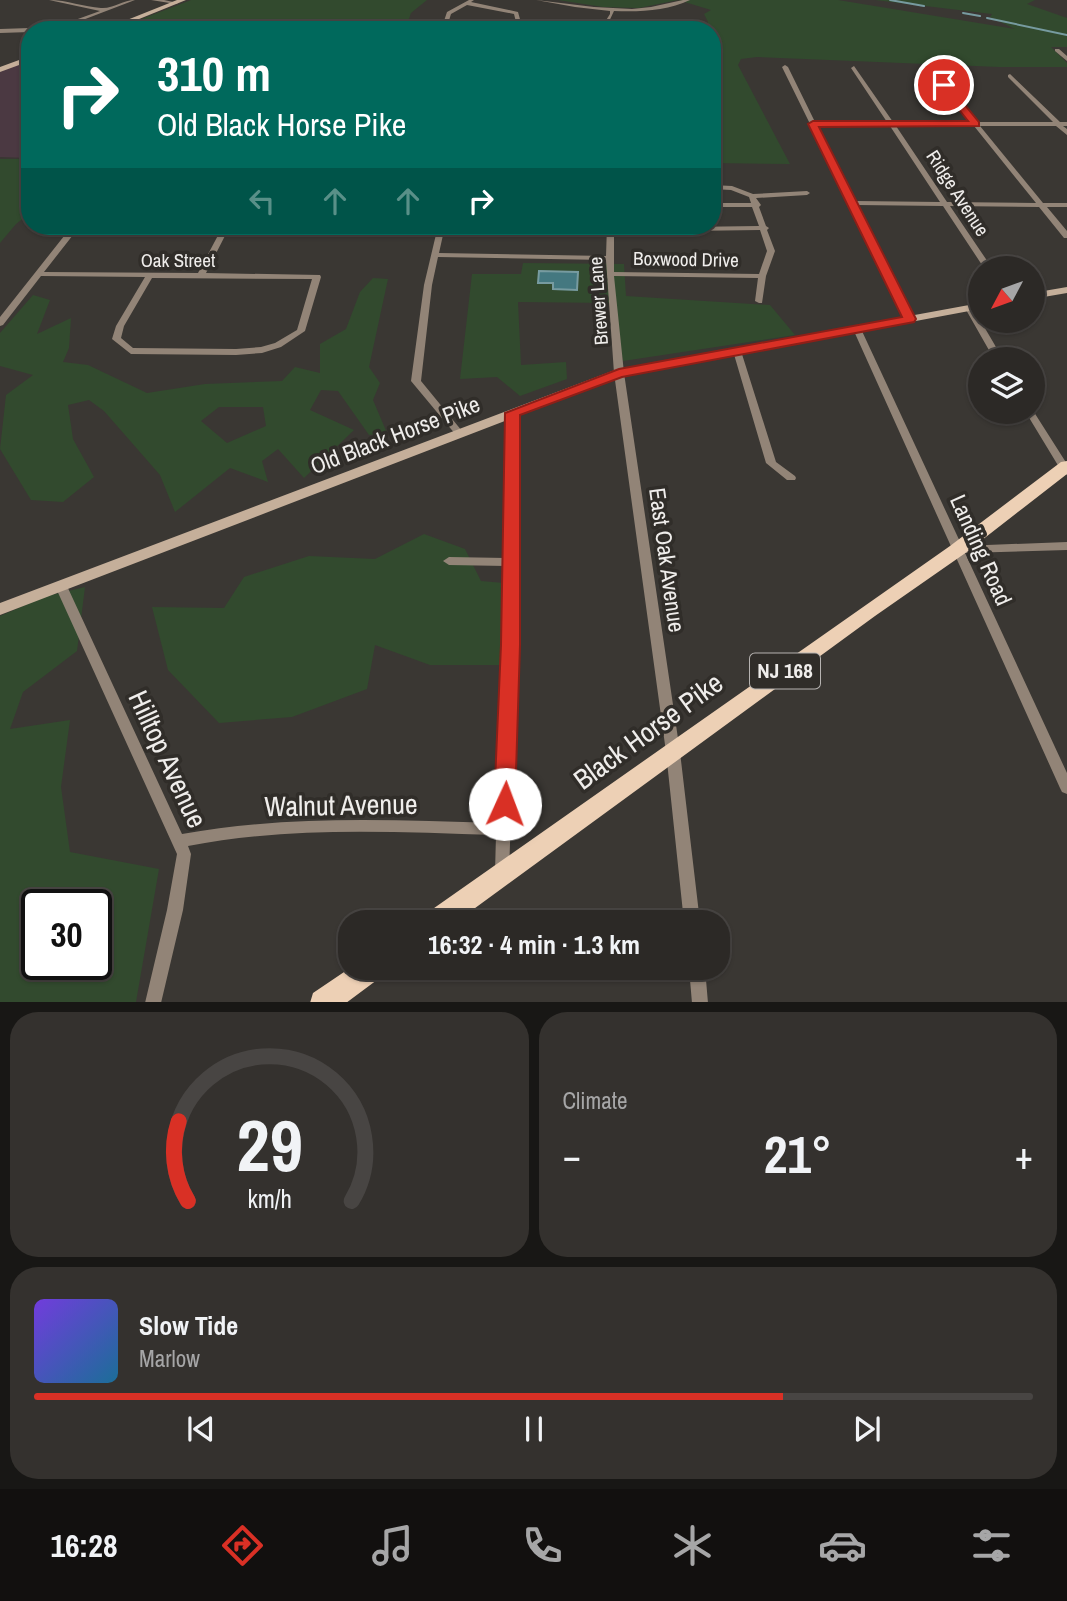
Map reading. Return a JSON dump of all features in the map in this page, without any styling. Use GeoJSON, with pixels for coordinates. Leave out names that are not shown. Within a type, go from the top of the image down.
{"type":"FeatureCollection","features":[{"type":"Feature","properties":{"kind":"main road","name":"Black Horse Pike"},"geometry":{"type":"LineString","coordinates":[[453,910],[957,550],[1066,469]]}},
{"type":"Feature","properties":{"kind":"main road"},"geometry":{"type":"LineString","coordinates":[[324,1002],[355,980]]}},
{"type":"Feature","properties":{"kind":"street"},"geometry":{"type":"LineString","coordinates":[[53,0],[105,10]]}},
{"type":"Feature","properties":{"kind":"street"},"geometry":{"type":"LineString","coordinates":[[76,21],[133,0]]}},
{"type":"Feature","properties":{"kind":"street"},"geometry":{"type":"LineString","coordinates":[[153,0],[176,3]]}},
{"type":"Feature","properties":{"kind":"street"},"geometry":{"type":"LineString","coordinates":[[129,21],[184,0]]}},
{"type":"Feature","properties":{"kind":"street"},"geometry":{"type":"LineString","coordinates":[[538,0],[612,10],[655,8],[688,0]]}},
{"type":"Feature","properties":{"kind":"street"},"geometry":{"type":"LineString","coordinates":[[446,21],[449,13],[469,1],[516,13],[518,21]]}},
{"type":"Feature","properties":{"kind":"street"},"geometry":{"type":"LineString","coordinates":[[608,21],[612,10]]}},
{"type":"Feature","properties":{"kind":"street"},"geometry":{"type":"LineString","coordinates":[[3,31],[21,30]]}},
{"type":"Feature","properties":{"kind":"street"},"geometry":{"type":"LineString","coordinates":[[1057,50],[1067,60]]}},
{"type":"Feature","properties":{"kind":"street"},"geometry":{"type":"LineString","coordinates":[[0,70],[21,62]]}},
{"type":"Feature","properties":{"kind":"street"},"geometry":{"type":"LineString","coordinates":[[928,66],[1067,236]]}},
{"type":"Feature","properties":{"kind":"street"},"geometry":{"type":"LineString","coordinates":[[785,67],[910,319]]}},
{"type":"Feature","properties":{"kind":"street","name":"Ridge Avenue"},"geometry":{"type":"LineString","coordinates":[[854,68],[980,256]]}},
{"type":"Feature","properties":{"kind":"street"},"geometry":{"type":"LineString","coordinates":[[1010,76],[1067,133]]}},
{"type":"Feature","properties":{"kind":"street"},"geometry":{"type":"LineString","coordinates":[[813,124],[1067,124]]}},
{"type":"Feature","properties":{"kind":"street"},"geometry":{"type":"LineString","coordinates":[[721,187],[732,188],[752,196],[807,193]]}},
{"type":"Feature","properties":{"kind":"street"},"geometry":{"type":"LineString","coordinates":[[752,196],[771,251],[762,276],[759,301]]}},
{"type":"Feature","properties":{"kind":"street"},"geometry":{"type":"LineString","coordinates":[[855,204],[1067,205]]}},
{"type":"Feature","properties":{"kind":"street"},"geometry":{"type":"LineString","coordinates":[[721,205],[757,205]]}},
{"type":"Feature","properties":{"kind":"street"},"geometry":{"type":"LineString","coordinates":[[721,228],[765,228]]}},
{"type":"Feature","properties":{"kind":"street"},"geometry":{"type":"LineString","coordinates":[[0,323],[69,235]]}},
{"type":"Feature","properties":{"kind":"street"},"geometry":{"type":"LineString","coordinates":[[201,276],[222,235]]}},
{"type":"Feature","properties":{"kind":"street"},"geometry":{"type":"LineString","coordinates":[[439,235],[416,381],[459,433]]}},
{"type":"Feature","properties":{"kind":"street","name":"Brewer Lane"},"geometry":{"type":"LineString","coordinates":[[610,235],[610,274],[619,373]]}},
{"type":"Feature","properties":{"kind":"street"},"geometry":{"type":"LineString","coordinates":[[435,255],[611,258]]}},
{"type":"Feature","properties":{"kind":"street","name":"Boxwood Drive"},"geometry":{"type":"LineString","coordinates":[[610,274],[762,276]]}},
{"type":"Feature","properties":{"kind":"street","name":"Oak Street"},"geometry":{"type":"LineString","coordinates":[[40,275],[150,275],[201,276],[317,276],[301,331],[278,345],[262,350],[236,352],[131,351],[116,339],[120,326],[150,275]]}},
{"type":"Feature","properties":{"kind":"street"},"geometry":{"type":"LineString","coordinates":[[1045,294],[1067,290]]}},
{"type":"Feature","properties":{"kind":"street","name":"Old Black Horse Pike"},"geometry":{"type":"LineString","coordinates":[[0,609],[619,373],[968,308]]}},
{"type":"Feature","properties":{"kind":"street","name":"Landing Road"},"geometry":{"type":"LineString","coordinates":[[857,329],[892,399],[957,550],[1067,788]]}},
{"type":"Feature","properties":{"kind":"street"},"geometry":{"type":"LineString","coordinates":[[737,351],[771,463],[791,478]]}},
{"type":"Feature","properties":{"kind":"street","name":"East Oak Avenue"},"geometry":{"type":"LineString","coordinates":[[619,373],[673,752],[691,910]]}},
{"type":"Feature","properties":{"kind":"street"},"geometry":{"type":"LineString","coordinates":[[502,875],[511,645],[513,413]]}},
{"type":"Feature","properties":{"kind":"street"},"geometry":{"type":"LineString","coordinates":[[1038,424],[1066,469]]}},
{"type":"Feature","properties":{"kind":"street"},"geometry":{"type":"LineString","coordinates":[[957,550],[1067,545]]}},
{"type":"Feature","properties":{"kind":"street"},"geometry":{"type":"LineString","coordinates":[[449,561],[510,562]]}},
{"type":"Feature","properties":{"kind":"street","name":"Hilltop Avenue"},"geometry":{"type":"LineString","coordinates":[[61,586],[184,854],[175,910],[153,1002]]}},
{"type":"Feature","properties":{"kind":"street","name":"Walnut Avenue"},"geometry":{"type":"LineString","coordinates":[[180,841],[234,832],[325,825],[504,830]]}},
{"type":"Feature","properties":{"kind":"street"},"geometry":{"type":"LineString","coordinates":[[698,980],[701,1002]]}},
{"type":"Feature","properties":{"kind":"shaded area"},"geometry":{"type":"Polygon","coordinates":[[[21,62],[21,158],[0,157],[0,70],[21,62]]]}},
{"type":"Feature","properties":{"kind":"green space"},"geometry":{"type":"Polygon","coordinates":[[[191,0],[427,0],[411,13],[408,21],[136,21],[191,0]]]}},
{"type":"Feature","properties":{"kind":"green space"},"geometry":{"type":"Polygon","coordinates":[[[558,0],[678,0],[639,8],[603,7],[558,0]]]}},
{"type":"Feature","properties":{"kind":"green space"},"geometry":{"type":"Polygon","coordinates":[[[678,0],[838,0],[1015,29],[990,17],[992,14],[875,0],[1035,0],[1027,4],[1067,18],[1067,47],[1051,47],[1067,63],[1067,67],[999,67],[757,57],[741,59],[738,65],[790,164],[721,163],[721,21],[708,21],[704,14],[711,10],[678,0]]]}},
{"type":"Feature","properties":{"kind":"green space"},"geometry":{"type":"Polygon","coordinates":[[[0,159],[21,159],[21,220],[0,243],[0,159]]]}},
{"type":"Feature","properties":{"kind":"green space"},"geometry":{"type":"Polygon","coordinates":[[[523,263],[624,264],[626,296],[770,305],[795,335],[623,361],[612,303],[518,302],[521,365],[566,362],[567,379],[520,396],[497,377],[460,379],[472,274],[521,274],[523,263]]]}},
{"type":"Feature","properties":{"kind":"green space"},"geometry":{"type":"Polygon","coordinates":[[[373,278],[388,279],[369,367],[380,383],[373,400],[387,433],[369,435],[338,391],[321,390],[310,410],[354,430],[304,478],[278,449],[262,461],[268,482],[230,468],[175,512],[160,475],[104,411],[89,400],[68,405],[73,439],[94,477],[63,502],[31,500],[0,449],[6,395],[33,375],[0,366],[0,333],[33,295],[50,300],[37,334],[71,318],[69,348],[63,362],[88,365],[147,393],[205,384],[282,381],[295,367],[320,373],[320,344],[346,329],[360,292],[373,278]],[[219,407],[201,421],[227,443],[266,426],[263,407],[219,407]]]}},
{"type":"Feature","properties":{"kind":"green space"},"geometry":{"type":"Polygon","coordinates":[[[424,534],[465,549],[481,581],[504,583],[501,665],[430,665],[375,645],[367,689],[292,717],[219,723],[168,670],[152,607],[224,608],[244,577],[309,556],[375,559],[424,534]]]}},
{"type":"Feature","properties":{"kind":"green space"},"geometry":{"type":"Polygon","coordinates":[[[85,587],[77,651],[23,692],[10,729],[70,720],[61,787],[70,852],[159,869],[136,1002],[0,1002],[0,616],[47,596],[85,587]]]}},
{"type":"Feature","properties":{"kind":"water"},"geometry":{"type":"Polygon","coordinates":[[[539,271],[578,272],[577,290],[553,289],[553,283],[538,283],[539,271]]]}},
{"type":"Feature","properties":{"kind":"waterway"},"geometry":{"type":"LineString","coordinates":[[890,0],[924,6]]}},
{"type":"Feature","properties":{"kind":"waterway"},"geometry":{"type":"LineString","coordinates":[[963,13],[980,16]]}},
{"type":"Feature","properties":{"kind":"waterway"},"geometry":{"type":"LineString","coordinates":[[987,18],[1067,35]]}},
{"type":"Feature","properties":{"kind":"route"},"geometry":{"type":"LineString","coordinates":[[505,804],[511,645],[513,413],[619,373],[910,319],[813,124],[975,124],[944,85]]}}]}
